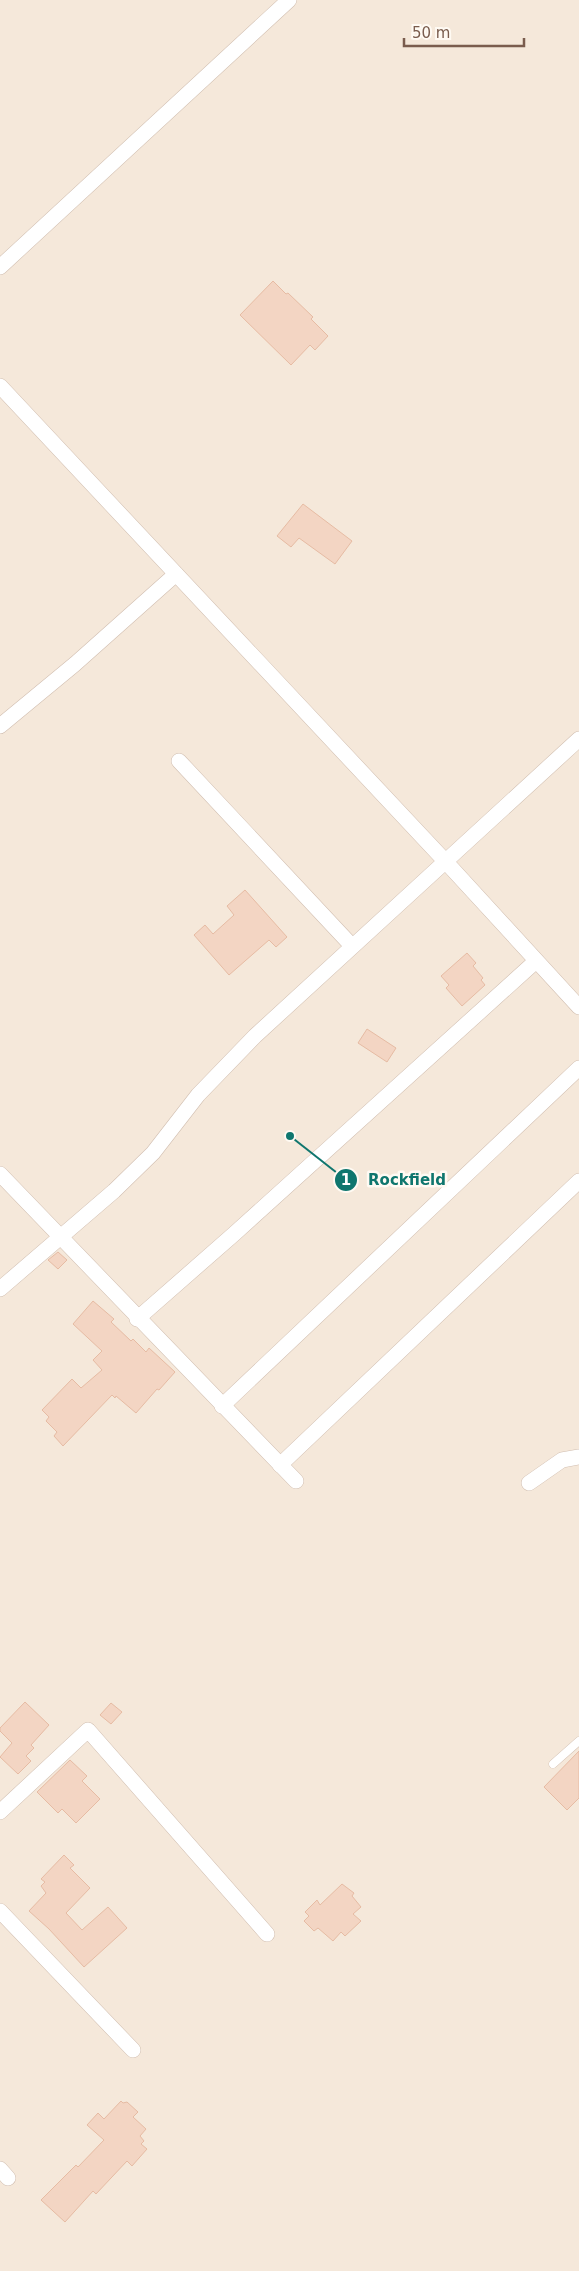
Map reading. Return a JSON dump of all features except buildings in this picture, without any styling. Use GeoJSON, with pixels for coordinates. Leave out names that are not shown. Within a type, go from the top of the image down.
{"type":"FeatureCollection","features":[{"type":"Feature","properties":{"kind":"street"},"geometry":{"type":"LineString","coordinates":[[0,267],[289,0]]}},
{"type":"Feature","properties":{"kind":"street"},"geometry":{"type":"LineString","coordinates":[[0,386],[446,862],[579,1007]]}},
{"type":"Feature","properties":{"kind":"street"},"geometry":{"type":"LineString","coordinates":[[0,726],[75,664],[176,574]]}},
{"type":"Feature","properties":{"kind":"street"},"geometry":{"type":"LineString","coordinates":[[0,1289],[60,1239],[153,1153],[198,1095],[227,1063],[579,739]]}},
{"type":"Feature","properties":{"kind":"street"},"geometry":{"type":"LineString","coordinates":[[179,761],[352,946]]}},
{"type":"Feature","properties":{"kind":"street"},"geometry":{"type":"LineString","coordinates":[[137,1319],[536,961]]}},
{"type":"Feature","properties":{"kind":"street"},"geometry":{"type":"LineString","coordinates":[[222,1406],[579,1068]]}},
{"type":"Feature","properties":{"kind":"street"},"geometry":{"type":"LineString","coordinates":[[0,1174],[60,1239],[296,1482]]}},
{"type":"Feature","properties":{"kind":"street"},"geometry":{"type":"LineString","coordinates":[[280,1465],[579,1181]]}},
{"type":"Feature","properties":{"kind":"street"},"geometry":{"type":"LineString","coordinates":[[529,1483],[562,1460],[579,1457]]}},
{"type":"Feature","properties":{"kind":"street"},"geometry":{"type":"LineString","coordinates":[[0,1812],[88,1730],[267,1934]]}},
{"type":"Feature","properties":{"kind":"street"},"geometry":{"type":"LineString","coordinates":[[0,1911],[133,2050]]}},
{"type":"Feature","properties":{"kind":"lane"},"geometry":{"type":"LineString","coordinates":[[553,1764],[579,1741]]}},
{"type":"Feature","properties":{"kind":"shaded area"},"geometry":{"type":"Polygon","coordinates":[[[0,0],[579,0],[579,2271],[0,2271],[0,0]]]}},
{"type":"Feature","properties":{"kind":"place","name":"Rockfield"},"geometry":{"type":"Point","coordinates":[290,1136]}}]}
